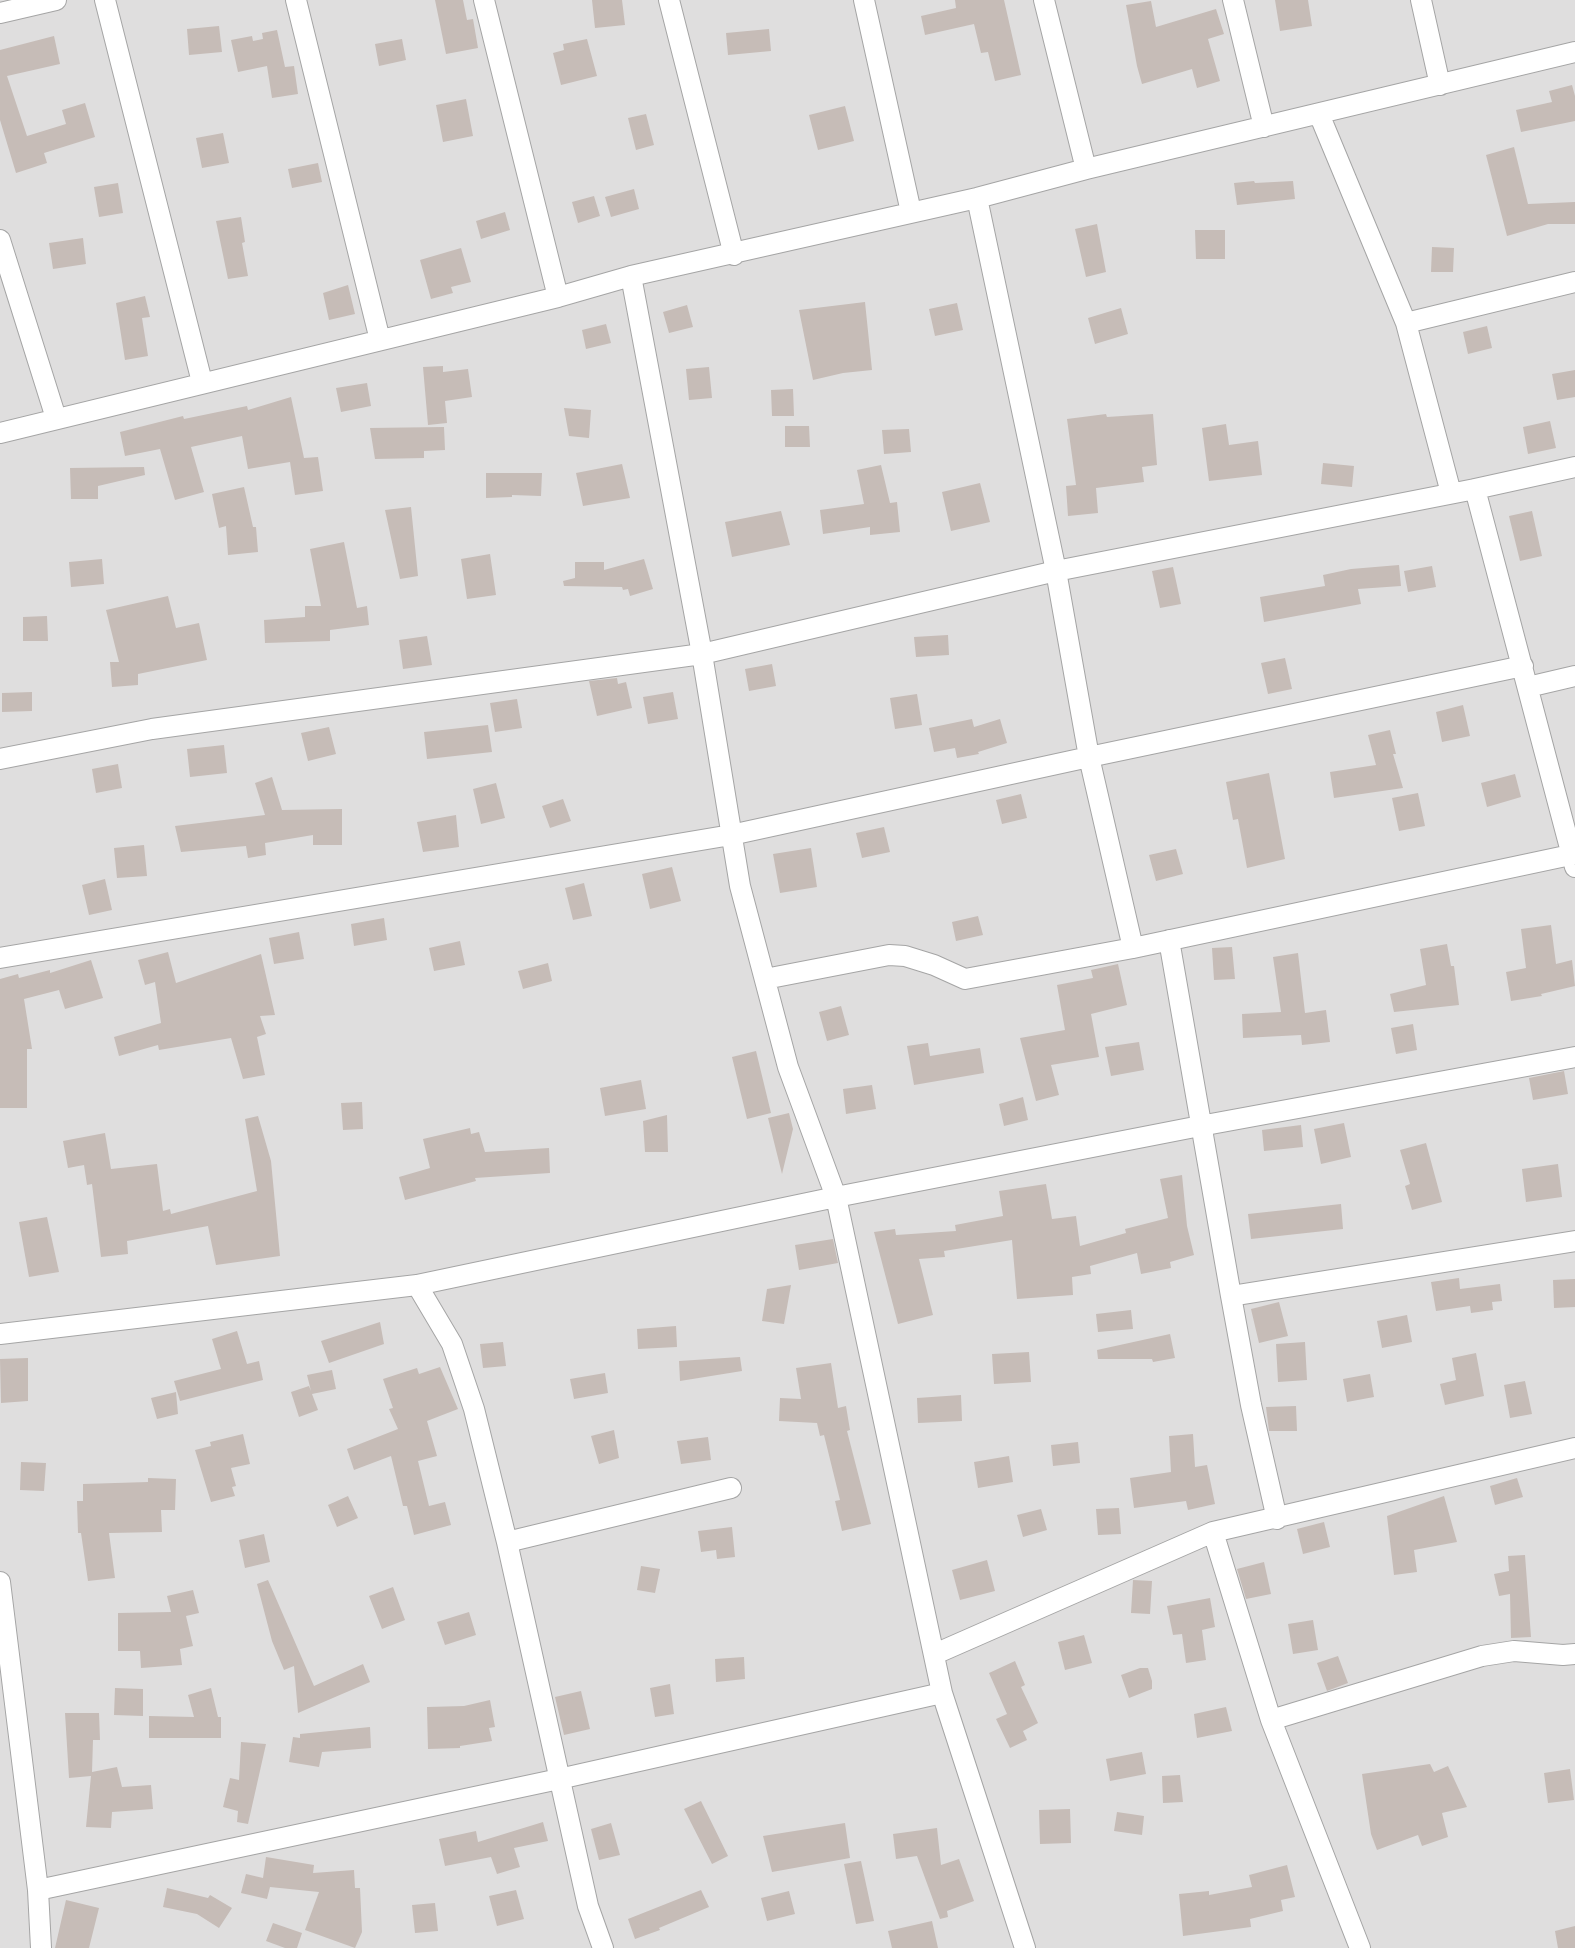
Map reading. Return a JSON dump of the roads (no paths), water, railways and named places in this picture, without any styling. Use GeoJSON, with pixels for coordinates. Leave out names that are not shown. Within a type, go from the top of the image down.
{"type":"FeatureCollection","features":[{"type":"Feature","properties":{"kind":"street"},"geometry":{"type":"LineString","coordinates":[[0,13],[56,0]]}},
{"type":"Feature","properties":{"kind":"street"},"geometry":{"type":"LineString","coordinates":[[105,0],[202,382]]}},
{"type":"Feature","properties":{"kind":"street"},"geometry":{"type":"LineString","coordinates":[[296,0],[380,340]]}},
{"type":"Feature","properties":{"kind":"street"},"geometry":{"type":"LineString","coordinates":[[484,0],[558,297]]}},
{"type":"Feature","properties":{"kind":"street"},"geometry":{"type":"LineString","coordinates":[[669,0],[734,255]]}},
{"type":"Feature","properties":{"kind":"street"},"geometry":{"type":"LineString","coordinates":[[864,0],[911,212]]}},
{"type":"Feature","properties":{"kind":"street"},"geometry":{"type":"LineString","coordinates":[[1044,0],[1086,169]]}},
{"type":"Feature","properties":{"kind":"street"},"geometry":{"type":"LineString","coordinates":[[1233,0],[1264,127]]}},
{"type":"Feature","properties":{"kind":"street"},"geometry":{"type":"LineString","coordinates":[[1421,0],[1440,85]]}},
{"type":"Feature","properties":{"kind":"street"},"geometry":{"type":"LineString","coordinates":[[0,433],[202,382],[558,297],[631,276],[734,255],[977,198],[1086,169],[1575,52]]}},
{"type":"Feature","properties":{"kind":"street"},"geometry":{"type":"LineString","coordinates":[[1319,114],[1406,323],[1451,493]]}},
{"type":"Feature","properties":{"kind":"street"},"geometry":{"type":"LineString","coordinates":[[977,198],[1056,571],[1088,757],[1133,948]]}},
{"type":"Feature","properties":{"kind":"street"},"geometry":{"type":"LineString","coordinates":[[0,240],[56,418]]}},
{"type":"Feature","properties":{"kind":"street"},"geometry":{"type":"LineString","coordinates":[[631,276],[702,654],[740,886],[788,1068],[836,1197],[942,1693],[1025,1948]]}},
{"type":"Feature","properties":{"kind":"street"},"geometry":{"type":"LineString","coordinates":[[1406,323],[1575,282]]}},
{"type":"Feature","properties":{"kind":"street"},"geometry":{"type":"LineString","coordinates":[[0,760],[152,729],[702,654],[1056,571],[1475,489],[1575,467]]}},
{"type":"Feature","properties":{"kind":"street"},"geometry":{"type":"LineString","coordinates":[[765,979],[889,955],[905,956],[934,965],[965,979],[1133,948],[1574,858],[1475,489]]}},
{"type":"Feature","properties":{"kind":"street"},"geometry":{"type":"LineString","coordinates":[[0,958],[731,835],[1088,757],[1523,666]]}},
{"type":"Feature","properties":{"kind":"street"},"geometry":{"type":"LineString","coordinates":[[1528,687],[1575,676]]}},
{"type":"Feature","properties":{"kind":"street"},"geometry":{"type":"LineString","coordinates":[[1169,940],[1200,1126],[1251,1405],[1277,1519]]}},
{"type":"Feature","properties":{"kind":"street"},"geometry":{"type":"LineString","coordinates":[[0,1334],[417,1285],[836,1197],[1200,1126],[1575,1057]]}},
{"type":"Feature","properties":{"kind":"street"},"geometry":{"type":"LineString","coordinates":[[1231,1296],[1575,1241]]}},
{"type":"Feature","properties":{"kind":"street"},"geometry":{"type":"LineString","coordinates":[[417,1285],[452,1344],[474,1409],[507,1542],[588,1906],[603,1948]]}},
{"type":"Feature","properties":{"kind":"street"},"geometry":{"type":"LineString","coordinates":[[935,1654],[1213,1532],[1277,1519],[1575,1448]]}},
{"type":"Feature","properties":{"kind":"street"},"geometry":{"type":"LineString","coordinates":[[507,1542],[731,1488]]}},
{"type":"Feature","properties":{"kind":"street"},"geometry":{"type":"LineString","coordinates":[[1213,1532],[1271,1720],[1360,1948]]}},
{"type":"Feature","properties":{"kind":"street"},"geometry":{"type":"LineString","coordinates":[[0,1582],[38,1890],[42,1948]]}},
{"type":"Feature","properties":{"kind":"street"},"geometry":{"type":"LineString","coordinates":[[1271,1720],[1482,1656],[1514,1651],[1563,1655],[1575,1654]]}},
{"type":"Feature","properties":{"kind":"street"},"geometry":{"type":"LineString","coordinates":[[38,1890],[559,1779],[942,1693]]}}]}
